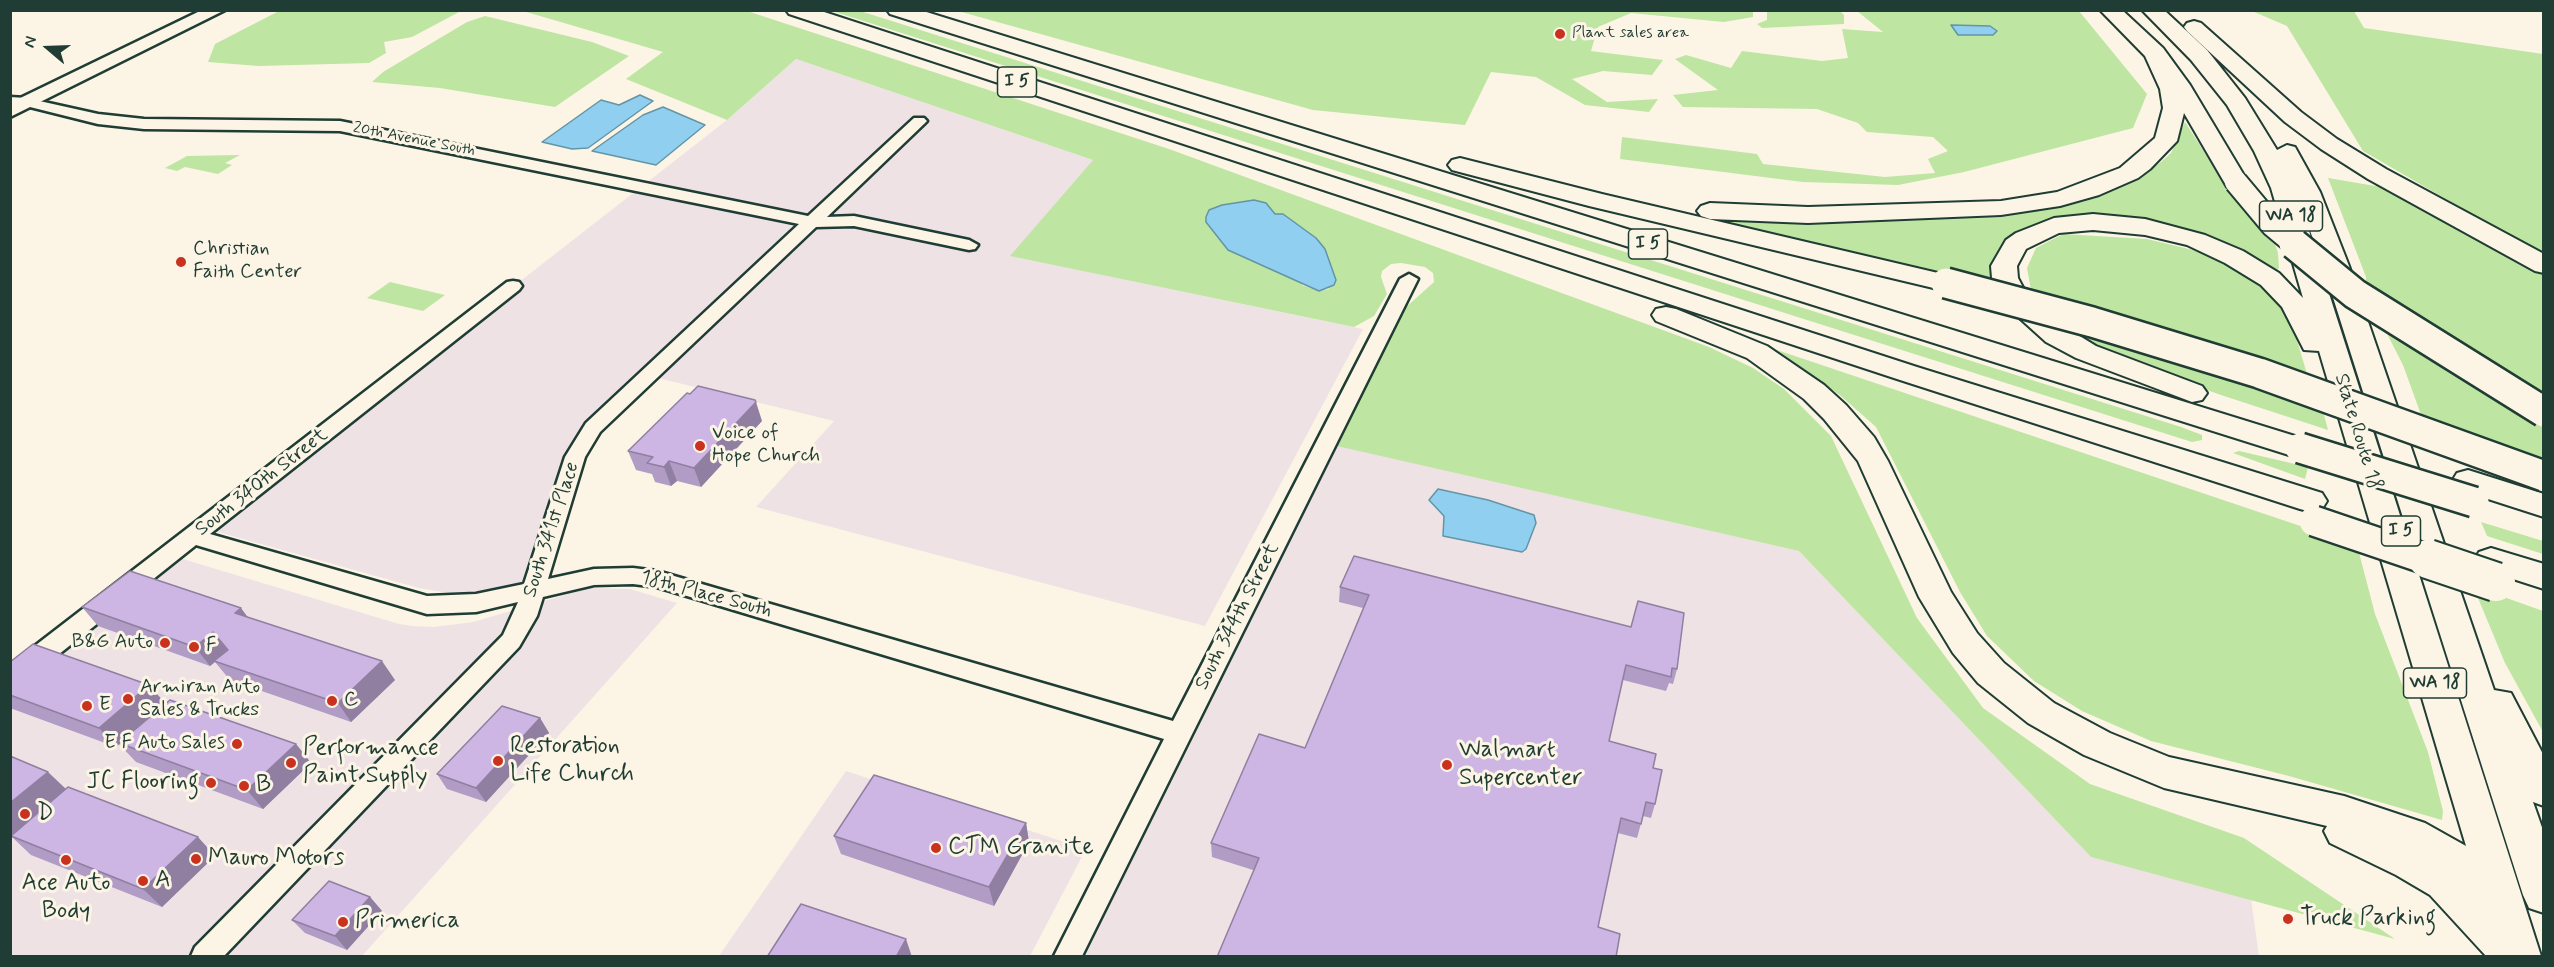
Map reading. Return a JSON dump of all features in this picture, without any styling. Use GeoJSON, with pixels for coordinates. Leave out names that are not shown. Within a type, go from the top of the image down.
{"type":"FeatureCollection","features":[{"type":"Feature","properties":{"kind":"highway","name":"I 5"},"geometry":{"type":"LineString","coordinates":[[796,10],[1907,373],[2493,571]]}},
{"type":"Feature","properties":{"kind":"highway","name":"I 5"},"geometry":{"type":"LineString","coordinates":[[897,10],[2471,491],[2544,523]]}},
{"type":"Feature","properties":{"kind":"highway"},"geometry":{"type":"LineString","coordinates":[[2110,10],[2155,53],[2180,85],[2235,182],[2272,225],[2346,288],[2544,412]]}},
{"type":"Feature","properties":{"kind":"highway","name":"State Route 18"},"geometry":{"type":"LineString","coordinates":[[2152,10],[2206,63],[2237,104],[2266,151],[2283,188],[2364,458],[2525,902]]}},
{"type":"Feature","properties":{"kind":"highway"},"geometry":{"type":"LineString","coordinates":[[2171,10],[2208,37],[2293,117],[2329,144],[2377,174],[2544,265]]}},
{"type":"Feature","properties":{"kind":"highway","name":"State Route 18"},"geometry":{"type":"LineString","coordinates":[[2171,10],[2211,49],[2246,90],[2278,137],[2308,192],[2336,266],[2439,584],[2525,902],[2520,957]]}},
{"type":"Feature","properties":{"kind":"highway"},"geometry":{"type":"LineString","coordinates":[[1510,177],[1659,205],[1775,215],[1838,215],[2001,208],[2060,199],[2090,190],[2129,173],[2154,153],[2164,141],[2173,121],[2174,108],[2171,89],[2155,53]]}},
{"type":"Feature","properties":{"kind":"highway"},"geometry":{"type":"LineString","coordinates":[[1079,67],[1598,201],[1946,283],[2092,322],[2259,373],[2544,476]]}},
{"type":"Feature","properties":{"kind":"highway"},"geometry":{"type":"LineString","coordinates":[[1238,153],[1458,239],[1694,325],[1756,352],[1814,392],[1863,444],[1948,619],[1991,673],[2041,713],[2097,744],[2164,772],[2344,813],[2411,835],[2525,902]]}},
{"type":"Feature","properties":{"kind":"highway"},"geometry":{"type":"LineString","coordinates":[[2298,438],[2117,366],[2056,336],[2015,299],[2005,278],[2004,267],[2008,255],[2015,245],[2037,232],[2054,226],[2093,222],[2136,225],[2171,233],[2234,257],[2270,279],[2303,317],[2340,412],[2364,458]]}},
{"type":"Feature","properties":{"kind":"highway"},"geometry":{"type":"LineString","coordinates":[[2471,491],[2544,506]]}},
{"type":"Feature","properties":{"kind":"highway"},"geometry":{"type":"LineString","coordinates":[[2493,571],[2544,577]]}},
{"type":"Feature","properties":{"kind":"highway"},"geometry":{"type":"LineString","coordinates":[[2493,571],[2544,599]]}},
{"type":"Feature","properties":{"kind":"highway"},"geometry":{"type":"LineString","coordinates":[[2439,584],[2519,749],[2544,790]]}},
{"type":"Feature","properties":{"kind":"highway"},"geometry":{"type":"LineString","coordinates":[[2241,789],[2369,841],[2444,882],[2471,908],[2512,957]]}},
{"type":"Feature","properties":{"kind":"main road"},"geometry":{"type":"LineString","coordinates":[[16,105],[217,10]]}},
{"type":"Feature","properties":{"kind":"street","name":"20th Avenue South"},"geometry":{"type":"LineString","coordinates":[[16,105],[133,124],[340,126],[812,222],[854,221],[969,245]]}},
{"type":"Feature","properties":{"kind":"street","name":"South 341st Place"},"geometry":{"type":"LineString","coordinates":[[205,957],[499,655],[519,627],[533,591],[575,457],[593,428],[919,121]]}},
{"type":"Feature","properties":{"kind":"street","name":"South 344th Street"},"geometry":{"type":"LineString","coordinates":[[1068,957],[1409,279]]}},
{"type":"Feature","properties":{"kind":"street","name":"South 340th Street"},"geometry":{"type":"LineString","coordinates":[[10,679],[513,286]]}},
{"type":"Feature","properties":{"kind":"street","name":"18th Place South"},"geometry":{"type":"LineString","coordinates":[[194,537],[418,603],[476,603],[613,575],[657,579],[1179,733]]}},
{"type":"Feature","properties":{"kind":"shaded area"},"geometry":{"type":"Polygon","coordinates":[[[796,59],[1093,160],[1011,256],[1363,329],[1205,626],[756,507],[834,421],[658,378],[597,435],[581,459],[552,576],[479,594],[449,593],[419,588],[214,531],[523,279],[727,120],[796,59]]]}},
{"type":"Feature","properties":{"kind":"shaded area"},"geometry":{"type":"Polygon","coordinates":[[[1327,443],[1799,551],[2091,857],[2251,899],[2259,956],[1069,956],[1179,733],[1327,443]]]}},
{"type":"Feature","properties":{"kind":"shaded area"},"geometry":{"type":"Polygon","coordinates":[[[176,557],[399,624],[413,626],[434,627],[473,622],[589,588],[630,589],[677,603],[362,956],[11,956],[11,685],[176,557]]]}},
{"type":"Feature","properties":{"kind":"shaded area"},"geometry":{"type":"Polygon","coordinates":[[[846,771],[1086,849],[1030,956],[719,956],[846,771]]]}},
{"type":"Feature","properties":{"kind":"green space"},"geometry":{"type":"Polygon","coordinates":[[[454,10],[459,12],[412,37],[384,42],[386,53],[369,63],[259,66],[208,62],[215,44],[279,11],[454,10]]]}},
{"type":"Feature","properties":{"kind":"green space"},"geometry":{"type":"Polygon","coordinates":[[[523,11],[747,11],[1169,149],[1709,347],[1753,368],[1784,389],[1831,436],[1917,618],[1983,708],[2090,784],[2244,838],[2395,939],[2091,857],[1799,551],[1337,446],[1405,308],[1434,282],[1433,273],[1425,267],[1401,263],[1391,264],[1382,271],[1381,277],[1387,294],[1374,316],[1354,327],[1010,256],[1093,160],[796,59],[727,120],[626,79],[663,52],[523,11]],[[1266,203],[1302,285],[1319,291],[1329,289],[1266,203]]]}},
{"type":"Feature","properties":{"kind":"green space"},"geometry":{"type":"Polygon","coordinates":[[[832,11],[860,11],[2181,427],[2202,435],[2202,440],[2192,442],[832,11]]]}},
{"type":"Feature","properties":{"kind":"green space"},"geometry":{"type":"Polygon","coordinates":[[[958,11],[1753,11],[1753,17],[1724,22],[1631,13],[1598,27],[1591,51],[1663,60],[1652,75],[1603,71],[1572,79],[1607,102],[1658,99],[1649,112],[1585,105],[1536,77],[1491,72],[1465,125],[1313,110],[958,11]]]}},
{"type":"Feature","properties":{"kind":"green space"},"geometry":{"type":"Polygon","coordinates":[[[1767,11],[1840,11],[1844,15],[1844,24],[1762,28],[1757,24],[1767,20],[1767,11]]]}},
{"type":"Feature","properties":{"kind":"green space"},"geometry":{"type":"Polygon","coordinates":[[[1857,11],[2079,11],[2147,94],[2133,128],[1964,172],[1898,185],[1803,182],[1620,159],[1622,137],[1757,154],[1763,164],[1885,177],[1935,173],[1928,159],[1948,151],[1933,137],[1867,132],[1858,123],[1817,109],[1683,107],[1673,95],[1718,90],[1675,59],[1686,55],[1731,68],[1742,51],[1822,61],[1848,58],[1842,29],[1883,32],[1857,11]]]}},
{"type":"Feature","properties":{"kind":"green space"},"geometry":{"type":"Polygon","coordinates":[[[2252,11],[2354,11],[2364,28],[2543,54],[2543,255],[2363,151],[2287,26],[2252,11]]]}},
{"type":"Feature","properties":{"kind":"green space"},"geometry":{"type":"Polygon","coordinates":[[[485,16],[592,42],[629,56],[555,107],[440,88],[372,82],[383,72],[467,22],[485,16]]]}},
{"type":"Feature","properties":{"kind":"green space"},"geometry":{"type":"Polygon","coordinates":[[[2185,122],[2228,189],[2273,238],[2278,253],[2279,268],[2276,272],[2232,250],[2062,218],[2017,232],[2005,243],[1995,258],[1992,289],[1723,224],[1719,220],[1901,219],[2021,210],[2085,201],[2130,183],[2161,162],[2171,153],[2185,122]]]}},
{"type":"Feature","properties":{"kind":"green space"},"geometry":{"type":"Polygon","coordinates":[[[240,155],[225,163],[232,165],[218,174],[185,167],[177,171],[165,168],[187,156],[240,155]]]}},
{"type":"Feature","properties":{"kind":"green space"},"geometry":{"type":"Polygon","coordinates":[[[2328,178],[2387,188],[2543,274],[2543,403],[2366,292],[2366,277],[2328,178]]]}},
{"type":"Feature","properties":{"kind":"green space"},"geometry":{"type":"Polygon","coordinates":[[[2063,234],[2147,239],[2193,250],[2227,262],[2252,276],[2276,295],[2290,317],[2310,384],[2038,298],[2031,290],[2027,268],[2036,248],[2063,234]]]}},
{"type":"Feature","properties":{"kind":"green space"},"geometry":{"type":"Polygon","coordinates":[[[390,282],[445,295],[423,311],[367,298],[390,282]]]}},
{"type":"Feature","properties":{"kind":"green space"},"geometry":{"type":"Polygon","coordinates":[[[2380,320],[2543,422],[2543,469],[2424,423],[2403,365],[2380,320]]]}},
{"type":"Feature","properties":{"kind":"green space"},"geometry":{"type":"Polygon","coordinates":[[[2065,329],[2149,344],[2323,411],[2328,430],[2218,394],[2122,358],[2065,329]]]}},
{"type":"Feature","properties":{"kind":"green space"},"geometry":{"type":"Polygon","coordinates":[[[1777,350],[2357,545],[2375,614],[2428,752],[2443,811],[2442,820],[2289,776],[2151,741],[2082,711],[2034,681],[1987,636],[1960,592],[1876,427],[1841,396],[1777,350]]]}},
{"type":"Feature","properties":{"kind":"green space"},"geometry":{"type":"Polygon","coordinates":[[[2239,451],[2308,467],[2305,479],[2233,453],[2239,451]]]}},
{"type":"Feature","properties":{"kind":"green space"},"geometry":{"type":"Polygon","coordinates":[[[2481,522],[2543,541],[2543,554],[2487,536],[2481,522]]]}},
{"type":"Feature","properties":{"kind":"green space"},"geometry":{"type":"Polygon","coordinates":[[[2473,586],[2543,611],[2543,732],[2505,663],[2473,586]]]}},
{"type":"Feature","properties":{"kind":"water"},"geometry":{"type":"Polygon","coordinates":[[[1951,25],[1990,26],[1997,31],[1993,35],[1958,35],[1951,25]]]}},
{"type":"Feature","properties":{"kind":"water"},"geometry":{"type":"Polygon","coordinates":[[[640,95],[653,101],[588,148],[572,149],[542,142],[601,100],[619,105],[640,95]]]}},
{"type":"Feature","properties":{"kind":"water"},"geometry":{"type":"Polygon","coordinates":[[[663,107],[705,125],[656,165],[592,151],[643,115],[663,107]]]}},
{"type":"Feature","properties":{"kind":"water"},"geometry":{"type":"Polygon","coordinates":[[[1254,200],[1266,203],[1275,214],[1283,214],[1316,238],[1325,249],[1336,280],[1334,285],[1319,291],[1228,250],[1206,222],[1209,210],[1222,205],[1254,200]]]}},
{"type":"Feature","properties":{"kind":"water"},"geometry":{"type":"Polygon","coordinates":[[[1438,489],[1488,500],[1534,515],[1536,523],[1526,549],[1522,552],[1443,536],[1444,516],[1429,500],[1438,489]]]}},
{"type":"Feature","properties":{"kind":"building"},"geometry":{"type":"Polygon","coordinates":[[[698,386],[756,402],[694,468],[669,461],[664,467],[647,463],[653,457],[628,451],[687,393],[690,394],[698,386]]]}},
{"type":"Feature","properties":{"kind":"building","name":"Walmart Supercenter"},"geometry":{"type":"Polygon","coordinates":[[[1354,556],[1631,627],[1638,601],[1684,613],[1677,669],[1672,668],[1671,677],[1626,665],[1609,741],[1656,754],[1653,768],[1662,770],[1655,804],[1646,802],[1641,824],[1621,818],[1598,927],[1620,934],[1616,957],[1217,957],[1259,858],[1211,843],[1259,734],[1305,748],[1369,595],[1340,587],[1354,556]]]}},
{"type":"Feature","properties":{"kind":"building"},"geometry":{"type":"Polygon","coordinates":[[[130,571],[241,608],[235,613],[382,661],[338,703],[214,661],[228,650],[213,632],[195,647],[82,607],[130,571]]]}},
{"type":"Feature","properties":{"kind":"building","name":"E"},"geometry":{"type":"Polygon","coordinates":[[[33,644],[149,685],[99,728],[10,695],[10,662],[33,644]]]}},
{"type":"Feature","properties":{"kind":"building","name":"B"},"geometry":{"type":"Polygon","coordinates":[[[170,700],[296,744],[247,790],[119,743],[170,700]]]}},
{"type":"Feature","properties":{"kind":"building"},"geometry":{"type":"Polygon","coordinates":[[[502,706],[540,718],[476,788],[437,774],[502,706]]]}},
{"type":"Feature","properties":{"kind":"building"},"geometry":{"type":"Polygon","coordinates":[[[10,756],[48,772],[10,803],[10,756]]]}},
{"type":"Feature","properties":{"kind":"building","name":"CTM Granite"},"geometry":{"type":"Polygon","coordinates":[[[874,775],[1026,823],[989,887],[834,836],[874,775]]]}},
{"type":"Feature","properties":{"kind":"building","name":"A"},"geometry":{"type":"Polygon","coordinates":[[[68,787],[198,837],[143,889],[11,836],[68,787]]]}},
{"type":"Feature","properties":{"kind":"building"},"geometry":{"type":"Polygon","coordinates":[[[329,881],[370,897],[335,936],[292,920],[329,881]]]}},
{"type":"Feature","properties":{"kind":"building"},"geometry":{"type":"Polygon","coordinates":[[[801,904],[906,939],[896,957],[767,957],[801,904]]]}},
{"type":"Feature","properties":{"kind":"place","name":"Plant sales area"},"geometry":{"type":"Point","coordinates":[1560,34]}},
{"type":"Feature","properties":{"kind":"place","name":"Christian Faith Center"},"geometry":{"type":"Point","coordinates":[181,262]}},
{"type":"Feature","properties":{"kind":"place","name":"Voice of Hope Church"},"geometry":{"type":"Point","coordinates":[700,446]}},
{"type":"Feature","properties":{"kind":"place","name":"B&G Auto"},"geometry":{"type":"Point","coordinates":[165,643]}},
{"type":"Feature","properties":{"kind":"place","name":"F"},"geometry":{"type":"Point","coordinates":[194,647]}},
{"type":"Feature","properties":{"kind":"place","name":"Armiran Auto Sales & Trucks"},"geometry":{"type":"Point","coordinates":[128,699]}},
{"type":"Feature","properties":{"kind":"place","name":"C"},"geometry":{"type":"Point","coordinates":[332,701]}},
{"type":"Feature","properties":{"kind":"place","name":"E"},"geometry":{"type":"Point","coordinates":[87,706]}},
{"type":"Feature","properties":{"kind":"place","name":"E F Auto Sales"},"geometry":{"type":"Point","coordinates":[237,744]}},
{"type":"Feature","properties":{"kind":"place","name":"Restoration Life Church"},"geometry":{"type":"Point","coordinates":[498,761]}},
{"type":"Feature","properties":{"kind":"place","name":"Performance Paint Supply"},"geometry":{"type":"Point","coordinates":[291,763]}},
{"type":"Feature","properties":{"kind":"place","name":"Walmart Supercenter"},"geometry":{"type":"Point","coordinates":[1447,765]}},
{"type":"Feature","properties":{"kind":"place","name":"JC Flooring"},"geometry":{"type":"Point","coordinates":[211,783]}},
{"type":"Feature","properties":{"kind":"place","name":"B"},"geometry":{"type":"Point","coordinates":[244,786]}},
{"type":"Feature","properties":{"kind":"place","name":"D"},"geometry":{"type":"Point","coordinates":[25,814]}},
{"type":"Feature","properties":{"kind":"place","name":"CTM Granite"},"geometry":{"type":"Point","coordinates":[936,848]}},
{"type":"Feature","properties":{"kind":"place","name":"Mauro Motors"},"geometry":{"type":"Point","coordinates":[196,859]}},
{"type":"Feature","properties":{"kind":"place","name":"Ace Auto Body"},"geometry":{"type":"Point","coordinates":[66,860]}},
{"type":"Feature","properties":{"kind":"place","name":"A"},"geometry":{"type":"Point","coordinates":[143,881]}},
{"type":"Feature","properties":{"kind":"place","name":"Truck Parking"},"geometry":{"type":"Point","coordinates":[2288,919]}},
{"type":"Feature","properties":{"kind":"place","name":"Primerica"},"geometry":{"type":"Point","coordinates":[343,922]}}]}
